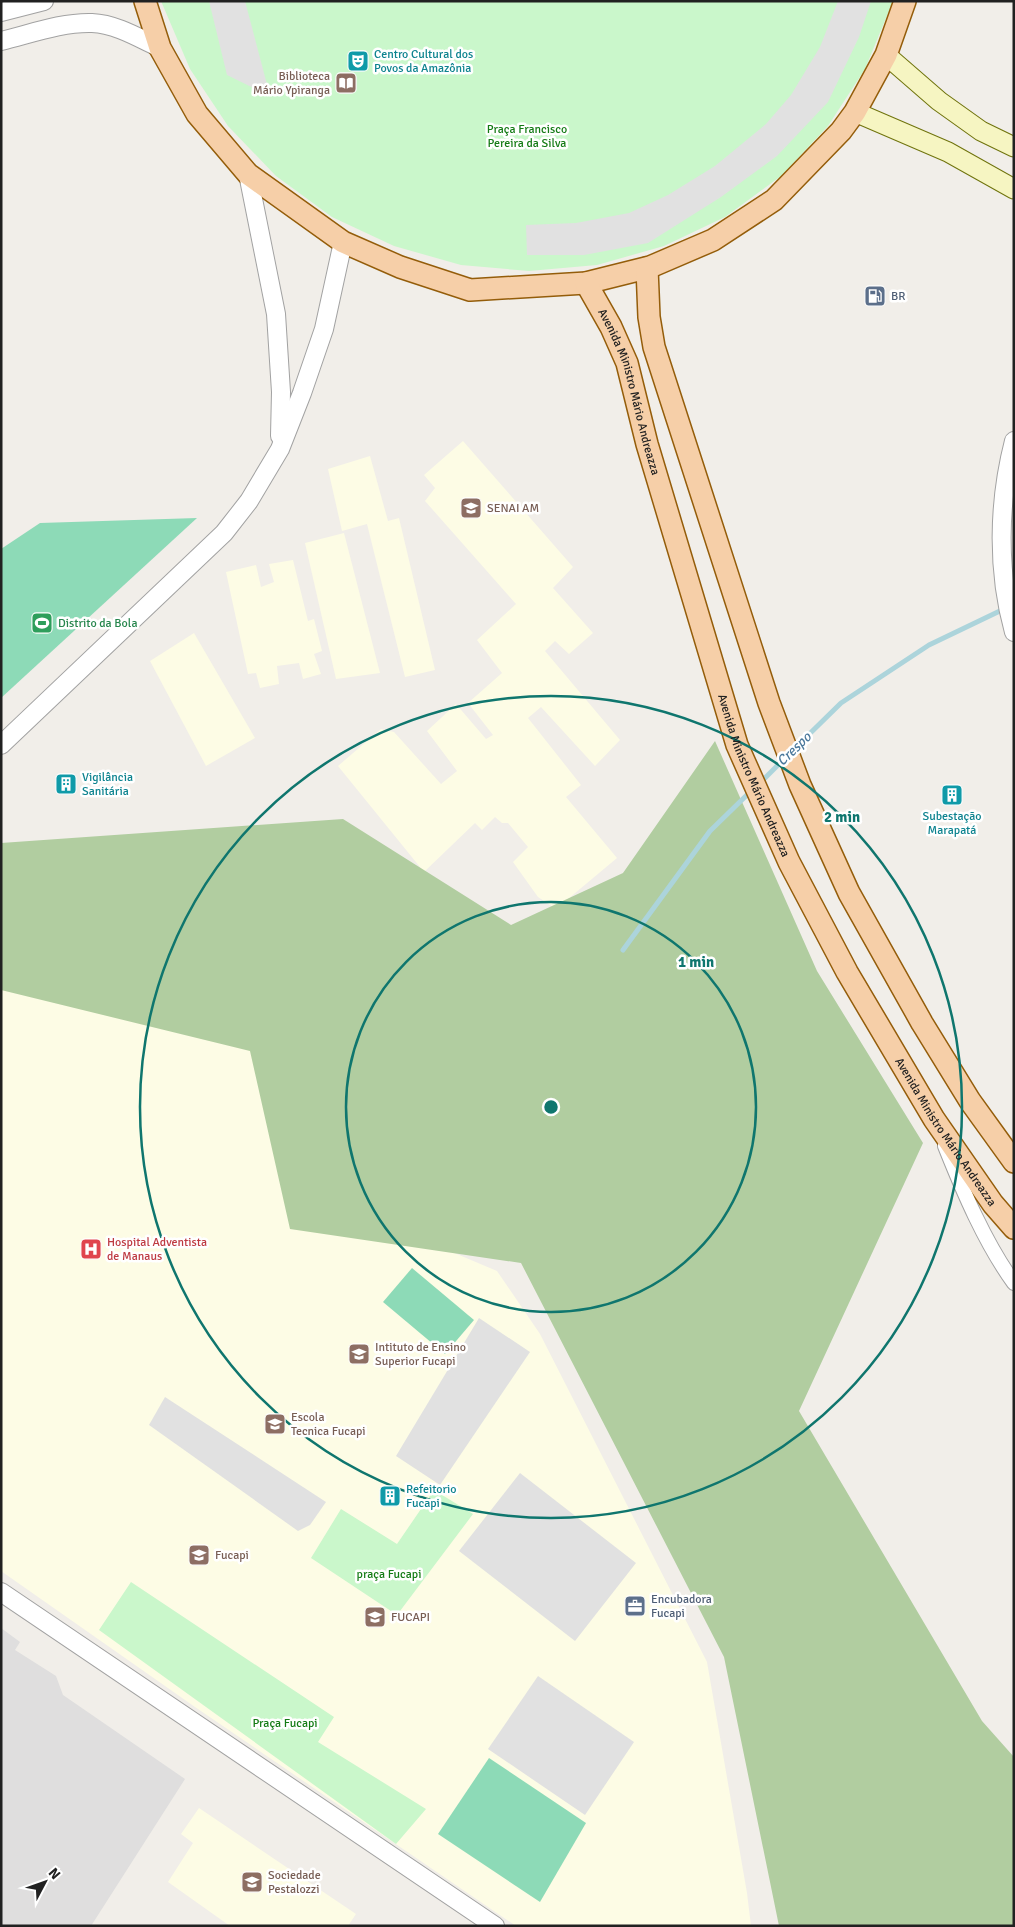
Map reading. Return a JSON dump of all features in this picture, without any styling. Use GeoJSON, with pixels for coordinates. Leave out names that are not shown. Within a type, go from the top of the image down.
{"type":"FeatureCollection","features":[{"type":"Feature","properties":{"kind":"main road"},"geometry":{"type":"LineString","coordinates":[[145,1],[160,48],[197,114],[248,174],[343,242],[400,267],[470,290],[586,283],[647,268],[713,240],[774,200],[841,131],[855,112],[886,55],[905,1]]}},
{"type":"Feature","properties":{"kind":"main road"},"geometry":{"type":"LineString","coordinates":[[886,55],[939,101],[981,130],[1009,142]]}},
{"type":"Feature","properties":{"kind":"main road"},"geometry":{"type":"LineString","coordinates":[[855,112],[948,152],[1014,189]]}},
{"type":"Feature","properties":{"kind":"main road"},"geometry":{"type":"LineString","coordinates":[[983,172],[1014,203]]}},
{"type":"Feature","properties":{"kind":"main road"},"geometry":{"type":"LineString","coordinates":[[647,268],[649,317],[654,347],[769,703],[800,785],[849,894],[922,1023],[970,1101],[1014,1162]]}},
{"type":"Feature","properties":{"kind":"main road","name":"Avenida Ministro Mário Andreazza"},"geometry":{"type":"LineString","coordinates":[[586,283],[611,327],[627,363],[647,444],[737,745],[789,862],[842,964],[934,1119],[993,1204],[1014,1228]]}},
{"type":"Feature","properties":{"kind":"street"},"geometry":{"type":"LineString","coordinates":[[1,12],[44,1]]}},
{"type":"Feature","properties":{"kind":"street"},"geometry":{"type":"LineString","coordinates":[[1,41],[57,27],[92,23],[109,26],[129,33],[160,48]]}},
{"type":"Feature","properties":{"kind":"street"},"geometry":{"type":"LineString","coordinates":[[248,174],[276,314],[281,392],[280,449]]}},
{"type":"Feature","properties":{"kind":"street"},"geometry":{"type":"LineString","coordinates":[[1,745],[224,533],[249,501],[280,449],[302,393],[324,329],[343,242]]}},
{"type":"Feature","properties":{"kind":"street"},"geometry":{"type":"LineString","coordinates":[[1014,441],[1007,467],[1001,545],[1007,609],[1014,632]]}},
{"type":"Feature","properties":{"kind":"street"},"geometry":{"type":"LineString","coordinates":[[934,1119],[960,1186],[1004,1270],[1014,1283]]}},
{"type":"Feature","properties":{"kind":"street"},"geometry":{"type":"LineString","coordinates":[[1,1592],[495,1926]]}},
{"type":"Feature","properties":{"kind":"shaded area"},"geometry":{"type":"Polygon","coordinates":[[[209,1],[245,1],[270,96],[227,75],[209,1]]]}},
{"type":"Feature","properties":{"kind":"shaded area"},"geometry":{"type":"Polygon","coordinates":[[[838,1],[871,1],[859,37],[828,102],[777,156],[721,197],[648,243],[584,255],[527,255],[526,225],[576,223],[629,213],[668,195],[715,166],[766,124],[791,95],[820,47],[838,1]]]}},
{"type":"Feature","properties":{"kind":"shaded area"},"geometry":{"type":"Polygon","coordinates":[[[463,441],[573,567],[553,588],[593,633],[569,654],[555,641],[545,651],[620,740],[595,766],[541,707],[528,718],[581,785],[566,797],[617,858],[556,909],[538,897],[513,862],[528,847],[508,823],[502,823],[495,817],[482,830],[475,823],[424,872],[338,766],[381,729],[394,732],[441,784],[457,771],[427,731],[456,704],[486,739],[493,735],[468,703],[502,673],[477,640],[516,604],[425,501],[435,488],[424,475],[463,441]]]}},
{"type":"Feature","properties":{"kind":"shaded area"},"geometry":{"type":"Polygon","coordinates":[[[370,456],[388,521],[399,518],[435,670],[405,677],[367,524],[342,531],[328,469],[370,456]]]}},
{"type":"Feature","properties":{"kind":"shaded area"},"geometry":{"type":"Polygon","coordinates":[[[344,533],[380,673],[336,679],[305,543],[344,533]]]}},
{"type":"Feature","properties":{"kind":"shaded area"},"geometry":{"type":"Polygon","coordinates":[[[293,560],[308,621],[314,619],[322,651],[314,654],[321,674],[303,679],[299,663],[277,666],[279,684],[260,688],[256,673],[248,674],[226,572],[256,565],[261,587],[274,582],[269,564],[293,560]]]}},
{"type":"Feature","properties":{"kind":"shaded area"},"geometry":{"type":"Polygon","coordinates":[[[194,633],[255,738],[206,766],[150,661],[194,633]]]}},
{"type":"Feature","properties":{"kind":"shaded area","name":"FUCAPI"},"geometry":{"type":"Polygon","coordinates":[[[1,983],[440,1074],[426,1241],[497,1271],[540,1334],[707,1662],[751,1926],[516,1926],[195,1707],[1,1571],[1,983]]]}},
{"type":"Feature","properties":{"kind":"shaded area"},"geometry":{"type":"Polygon","coordinates":[[[479,1318],[530,1352],[440,1485],[396,1456],[479,1318]]]}},
{"type":"Feature","properties":{"kind":"shaded area"},"geometry":{"type":"Polygon","coordinates":[[[165,1397],[326,1502],[310,1525],[298,1531],[149,1425],[165,1397]]]}},
{"type":"Feature","properties":{"kind":"shaded area"},"geometry":{"type":"Polygon","coordinates":[[[520,1473],[636,1563],[575,1641],[459,1551],[520,1473]]]}},
{"type":"Feature","properties":{"kind":"shaded area"},"geometry":{"type":"Polygon","coordinates":[[[1,1628],[20,1642],[15,1650],[56,1676],[63,1695],[185,1779],[91,1926],[1,1926],[1,1628]]]}},
{"type":"Feature","properties":{"kind":"shaded area"},"geometry":{"type":"Polygon","coordinates":[[[538,1676],[634,1742],[585,1815],[488,1749],[538,1676]]]}},
{"type":"Feature","properties":{"kind":"shaded area"},"geometry":{"type":"Polygon","coordinates":[[[199,1808],[356,1914],[348,1926],[230,1926],[168,1882],[193,1843],[181,1834],[199,1808]]]}},
{"type":"Feature","properties":{"kind":"green space","name":"Praça Francisco Pereira da Silva"},"geometry":{"type":"Polygon","coordinates":[[[161,1],[893,1],[865,69],[828,126],[781,176],[725,217],[664,246],[597,265],[529,271],[461,265],[394,246],[332,217],[276,176],[228,126],[190,69],[161,1]]]}},
{"type":"Feature","properties":{"kind":"green space","name":"Distrito da Bola"},"geometry":{"type":"Polygon","coordinates":[[[197,518],[1,698],[1,549],[40,523],[197,518]]]}},
{"type":"Feature","properties":{"kind":"green space"},"geometry":{"type":"Polygon","coordinates":[[[715,741],[817,971],[923,1143],[799,1411],[982,1721],[1014,1757],[1014,1926],[779,1926],[724,1657],[521,1263],[290,1229],[250,1051],[1,990],[1,843],[343,819],[511,925],[623,873],[715,741]]]}},
{"type":"Feature","properties":{"kind":"green space"},"geometry":{"type":"Polygon","coordinates":[[[412,1268],[474,1320],[445,1354],[383,1302],[412,1268]]]}},
{"type":"Feature","properties":{"kind":"green space","name":"praça Fucapi"},"geometry":{"type":"Polygon","coordinates":[[[434,1490],[473,1514],[397,1615],[311,1558],[341,1509],[397,1544],[434,1490]]]}},
{"type":"Feature","properties":{"kind":"green space","name":"Praça Fucapi"},"geometry":{"type":"Polygon","coordinates":[[[131,1582],[334,1717],[318,1742],[426,1809],[396,1844],[99,1630],[131,1582]]]}},
{"type":"Feature","properties":{"kind":"green space"},"geometry":{"type":"Polygon","coordinates":[[[489,1758],[586,1823],[540,1902],[438,1834],[489,1758]]]}},
{"type":"Feature","properties":{"kind":"waterway","name":"Crespo"},"geometry":{"type":"LineString","coordinates":[[793,750],[841,703],[929,645],[1004,609]]}},
{"type":"Feature","properties":{"kind":"waterway","name":"Crespo"},"geometry":{"type":"LineString","coordinates":[[759,784],[785,758]]}},
{"type":"Feature","properties":{"kind":"waterway","name":"Crespo"},"geometry":{"type":"LineString","coordinates":[[623,950],[710,831],[751,791]]}},
{"type":"Feature","properties":{"kind":"place","name":"Centro Cultural dos Povos da Amazônia"},"geometry":{"type":"Point","coordinates":[358,61]}},
{"type":"Feature","properties":{"kind":"place","name":"Biblioteca Mário Ypiranga"},"geometry":{"type":"Point","coordinates":[346,83]}},
{"type":"Feature","properties":{"kind":"place","name":"BR"},"geometry":{"type":"Point","coordinates":[875,296]}},
{"type":"Feature","properties":{"kind":"place","name":"SENAI AM"},"geometry":{"type":"Point","coordinates":[471,508]}},
{"type":"Feature","properties":{"kind":"place","name":"Distrito da Bola"},"geometry":{"type":"Point","coordinates":[42,623]}},
{"type":"Feature","properties":{"kind":"place","name":"Vigilância Sanitária"},"geometry":{"type":"Point","coordinates":[66,784]}},
{"type":"Feature","properties":{"kind":"place","name":"Subestação Marapatá"},"geometry":{"type":"Point","coordinates":[952,795]}},
{"type":"Feature","properties":{"kind":"place","name":"Hospital Adventista de Manaus"},"geometry":{"type":"Point","coordinates":[91,1249]}},
{"type":"Feature","properties":{"kind":"place","name":"Intituto de Ensino Superior Fucapi"},"geometry":{"type":"Point","coordinates":[359,1354]}},
{"type":"Feature","properties":{"kind":"place","name":"Escola Tecnica Fucapi"},"geometry":{"type":"Point","coordinates":[275,1424]}},
{"type":"Feature","properties":{"kind":"place","name":"Refeitorio Fucapi"},"geometry":{"type":"Point","coordinates":[390,1496]}},
{"type":"Feature","properties":{"kind":"place","name":"Fucapi"},"geometry":{"type":"Point","coordinates":[199,1555]}},
{"type":"Feature","properties":{"kind":"place","name":"Encubadora Fucapi"},"geometry":{"type":"Point","coordinates":[635,1606]}},
{"type":"Feature","properties":{"kind":"place","name":"FUCAPI"},"geometry":{"type":"Point","coordinates":[375,1617]}},
{"type":"Feature","properties":{"kind":"place","name":"Sociedade Pestalozzi"},"geometry":{"type":"Point","coordinates":[252,1882]}}]}
